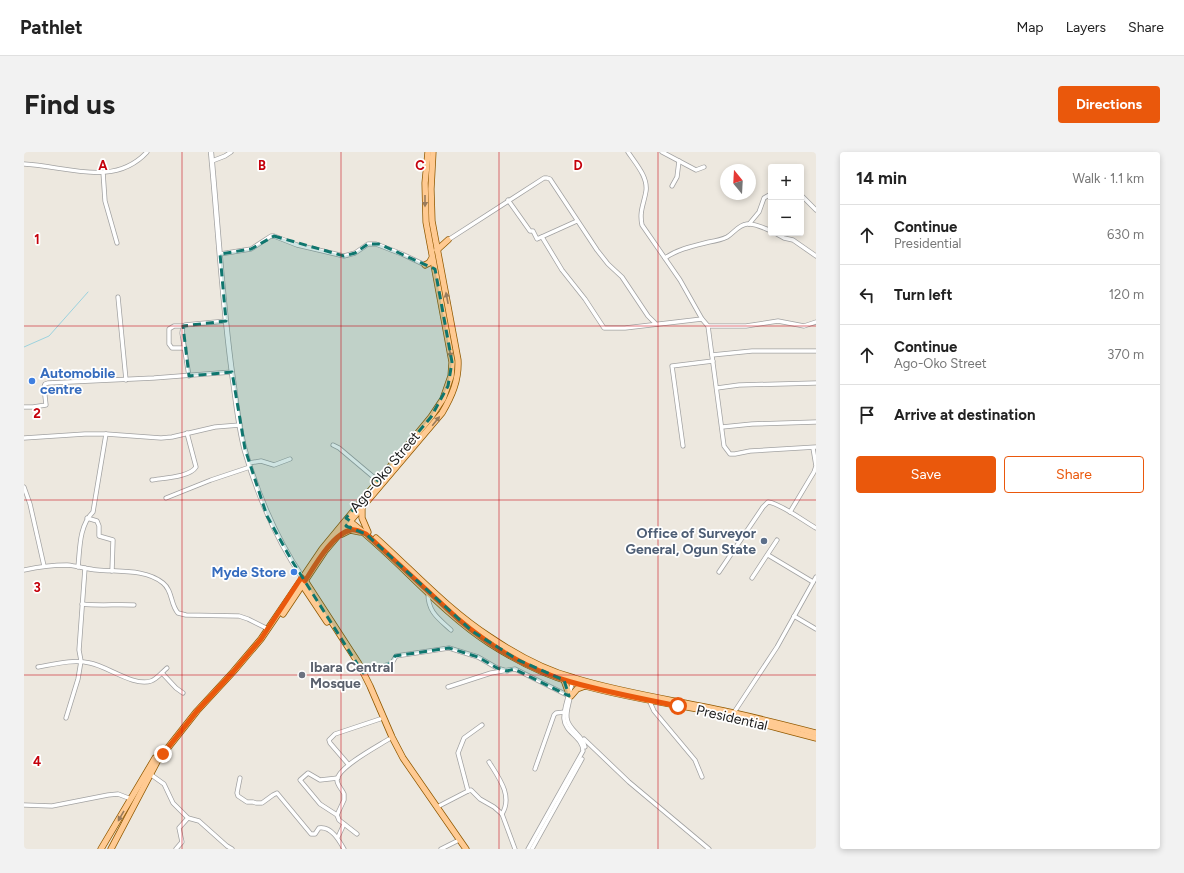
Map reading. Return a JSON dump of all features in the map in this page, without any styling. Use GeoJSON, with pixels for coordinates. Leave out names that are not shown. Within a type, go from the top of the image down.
{"type":"FeatureCollection","features":[{"type":"Feature","properties":{"kind":"main road"},"geometry":{"type":"LineString","coordinates":[[101,849],[156,759],[165,756],[203,708],[241,668],[263,642],[302,581],[337,538],[349,518],[362,507],[442,414],[457,382],[458,360],[435,237],[431,231],[429,222],[425,183],[428,152]]}},
{"type":"Feature","properties":{"kind":"main road"},"geometry":{"type":"LineString","coordinates":[[429,222],[433,152]]}},
{"type":"Feature","properties":{"kind":"main road","name":"Ago-Oko Street"},"geometry":{"type":"LineString","coordinates":[[165,756],[197,711],[233,672],[268,628],[302,581],[322,549],[349,518],[377,480],[422,429],[443,399],[451,376],[452,362],[432,258],[431,231]]}},
{"type":"Feature","properties":{"kind":"main road"},"geometry":{"type":"LineString","coordinates":[[435,237],[441,240],[448,240]]}},
{"type":"Feature","properties":{"kind":"main road"},"geometry":{"type":"LineString","coordinates":[[437,250],[448,240]]}},
{"type":"Feature","properties":{"kind":"main road"},"geometry":{"type":"LineString","coordinates":[[425,265],[429,263],[432,258]]}},
{"type":"Feature","properties":{"kind":"main road"},"geometry":{"type":"LineString","coordinates":[[425,265],[434,269]]}},
{"type":"Feature","properties":{"kind":"main road"},"geometry":{"type":"LineString","coordinates":[[362,507],[362,518],[367,533]]}},
{"type":"Feature","properties":{"kind":"main road","name":"Presidential"},"geometry":{"type":"LineString","coordinates":[[349,518],[367,533],[428,593],[472,631],[488,642],[533,667],[564,680],[575,681],[585,686],[649,700],[733,714],[816,738]]}},
{"type":"Feature","properties":{"kind":"main road"},"geometry":{"type":"LineString","coordinates":[[337,538],[350,530],[367,533],[443,600],[489,637],[533,662],[575,681],[816,733]]}},
{"type":"Feature","properties":{"kind":"main road"},"geometry":{"type":"LineString","coordinates":[[302,581],[354,656],[397,748],[466,849]]}},
{"type":"Feature","properties":{"kind":"main road"},"geometry":{"type":"LineString","coordinates":[[302,581],[356,667],[388,739],[400,760],[462,849]]}},
{"type":"Feature","properties":{"kind":"main road"},"geometry":{"type":"LineString","coordinates":[[564,680],[570,695],[577,689],[585,686]]}},
{"type":"Feature","properties":{"kind":"main road"},"geometry":{"type":"LineString","coordinates":[[111,849],[150,774],[156,759]]}},
{"type":"Feature","properties":{"kind":"street"},"geometry":{"type":"LineString","coordinates":[[24,164],[69,170],[103,172],[127,167],[137,162],[147,152]]}},
{"type":"Feature","properties":{"kind":"street"},"geometry":{"type":"LineString","coordinates":[[211,152],[226,321],[240,425],[249,465],[267,516],[302,581]]}},
{"type":"Feature","properties":{"kind":"street"},"geometry":{"type":"LineString","coordinates":[[212,161],[226,156],[231,152]]}},
{"type":"Feature","properties":{"kind":"street"},"geometry":{"type":"LineString","coordinates":[[628,152],[645,180],[646,191],[640,216],[642,225],[694,302],[702,319],[708,326],[724,446],[730,454],[750,451],[814,447],[816,466],[814,472],[790,512]]}},
{"type":"Feature","properties":{"kind":"street"},"geometry":{"type":"LineString","coordinates":[[662,152],[696,170],[704,167]]}},
{"type":"Feature","properties":{"kind":"street"},"geometry":{"type":"LineString","coordinates":[[672,186],[677,177],[679,161]]}},
{"type":"Feature","properties":{"kind":"street"},"geometry":{"type":"LineString","coordinates":[[103,172],[106,201],[117,243]]}},
{"type":"Feature","properties":{"kind":"street"},"geometry":{"type":"LineString","coordinates":[[448,240],[544,178],[550,179],[577,221],[605,259],[622,277],[648,316],[655,323]]}},
{"type":"Feature","properties":{"kind":"street"},"geometry":{"type":"LineString","coordinates":[[665,258],[673,253],[724,238],[737,228],[749,224],[759,212],[764,198],[768,196]]}},
{"type":"Feature","properties":{"kind":"street"},"geometry":{"type":"LineString","coordinates":[[804,198],[816,210]]}},
{"type":"Feature","properties":{"kind":"street"},"geometry":{"type":"LineString","coordinates":[[508,200],[530,232],[532,231],[537,239],[577,221]]}},
{"type":"Feature","properties":{"kind":"street"},"geometry":{"type":"LineString","coordinates":[[749,224],[768,230]]}},
{"type":"Feature","properties":{"kind":"street"},"geometry":{"type":"LineString","coordinates":[[220,254],[251,249],[271,236],[274,236],[297,245],[344,256],[355,253],[368,244],[379,244],[425,265]]}},
{"type":"Feature","properties":{"kind":"street"},"geometry":{"type":"LineString","coordinates":[[780,236],[793,240],[816,256]]}},
{"type":"Feature","properties":{"kind":"street"},"geometry":{"type":"LineString","coordinates":[[542,237],[562,270],[585,299],[604,328],[625,328],[655,323],[702,319]]}},
{"type":"Feature","properties":{"kind":"street"},"geometry":{"type":"LineString","coordinates":[[118,297],[126,380]]}},
{"type":"Feature","properties":{"kind":"street"},"geometry":{"type":"LineString","coordinates":[[185,348],[172,348],[169,344],[169,329],[174,326],[226,321]]}},
{"type":"Feature","properties":{"kind":"street"},"geometry":{"type":"LineString","coordinates":[[708,326],[746,326],[778,321],[804,326],[816,322]]}},
{"type":"Feature","properties":{"kind":"street"},"geometry":{"type":"LineString","coordinates":[[182,326],[189,376]]}},
{"type":"Feature","properties":{"kind":"street"},"geometry":{"type":"LineString","coordinates":[[712,355],[752,351],[816,351]]}},
{"type":"Feature","properties":{"kind":"street"},"geometry":{"type":"LineString","coordinates":[[683,446],[672,366],[713,361]]}},
{"type":"Feature","properties":{"kind":"street"},"geometry":{"type":"LineString","coordinates":[[24,407],[46,405],[44,387],[45,384],[48,383],[126,380],[232,372]]}},
{"type":"Feature","properties":{"kind":"street"},"geometry":{"type":"LineString","coordinates":[[717,388],[739,385],[816,382]]}},
{"type":"Feature","properties":{"kind":"street"},"geometry":{"type":"LineString","coordinates":[[722,427],[752,424],[816,422]]}},
{"type":"Feature","properties":{"kind":"street"},"geometry":{"type":"LineString","coordinates":[[24,438],[78,434],[106,434],[152,438],[172,437],[215,427],[240,425]]}},
{"type":"Feature","properties":{"kind":"street"},"geometry":{"type":"LineString","coordinates":[[152,480],[187,474],[194,470],[196,467],[187,433]]}},
{"type":"Feature","properties":{"kind":"street"},"geometry":{"type":"LineString","coordinates":[[78,567],[80,536],[87,518],[93,512],[106,434]]}},
{"type":"Feature","properties":{"kind":"street"},"geometry":{"type":"LineString","coordinates":[[333,445],[339,448],[377,480]]}},
{"type":"Feature","properties":{"kind":"street"},"geometry":{"type":"LineString","coordinates":[[166,498],[261,461],[274,465],[290,459]]}},
{"type":"Feature","properties":{"kind":"street"},"geometry":{"type":"LineString","coordinates":[[24,487],[30,504],[44,566]]}},
{"type":"Feature","properties":{"kind":"street"},"geometry":{"type":"LineString","coordinates":[[719,572],[763,507],[768,502],[772,502],[816,528]]}},
{"type":"Feature","properties":{"kind":"street"},"geometry":{"type":"LineString","coordinates":[[87,518],[97,521],[100,536],[113,540],[112,571]]}},
{"type":"Feature","properties":{"kind":"street"},"geometry":{"type":"LineString","coordinates":[[752,578],[777,540]]}},
{"type":"Feature","properties":{"kind":"street"},"geometry":{"type":"LineString","coordinates":[[768,555],[813,582]]}},
{"type":"Feature","properties":{"kind":"street"},"geometry":{"type":"LineString","coordinates":[[24,570],[44,566],[67,566],[153,577],[170,590],[175,610],[178,613],[186,615],[239,616],[268,628]]}},
{"type":"Feature","properties":{"kind":"street"},"geometry":{"type":"LineString","coordinates":[[66,718],[78,679],[81,661],[79,650],[85,568]]}},
{"type":"Feature","properties":{"kind":"street"},"geometry":{"type":"LineString","coordinates":[[733,714],[777,647],[816,577]]}},
{"type":"Feature","properties":{"kind":"street"},"geometry":{"type":"LineString","coordinates":[[428,593],[429,604],[432,612],[451,630]]}},
{"type":"Feature","properties":{"kind":"street"},"geometry":{"type":"LineString","coordinates":[[82,604],[134,604]]}},
{"type":"Feature","properties":{"kind":"street"},"geometry":{"type":"LineString","coordinates":[[794,616],[816,629]]}},
{"type":"Feature","properties":{"kind":"street"},"geometry":{"type":"LineString","coordinates":[[363,673],[392,663],[398,655],[410,655],[449,648],[478,657],[497,668],[507,671]]}},
{"type":"Feature","properties":{"kind":"street"},"geometry":{"type":"LineString","coordinates":[[38,667],[81,661],[99,665],[128,679],[144,682],[151,681],[167,668]]}},
{"type":"Feature","properties":{"kind":"street"},"geometry":{"type":"LineString","coordinates":[[448,687],[491,673],[515,669],[570,695]]}},
{"type":"Feature","properties":{"kind":"street"},"geometry":{"type":"LineString","coordinates":[[162,673],[182,693]]}},
{"type":"Feature","properties":{"kind":"street"},"geometry":{"type":"LineString","coordinates":[[528,849],[583,751],[581,742],[566,726],[564,719],[575,681]]}},
{"type":"Feature","properties":{"kind":"street"},"geometry":{"type":"LineString","coordinates":[[570,695],[567,718],[571,727],[629,782],[709,849]]}},
{"type":"Feature","properties":{"kind":"street"},"geometry":{"type":"LineString","coordinates":[[649,700],[654,711],[695,760],[702,777]]}},
{"type":"Feature","properties":{"kind":"street"},"geometry":{"type":"LineString","coordinates":[[534,769],[554,715],[556,713],[565,712]]}},
{"type":"Feature","properties":{"kind":"street"},"geometry":{"type":"LineString","coordinates":[[348,764],[329,740],[336,734],[380,719]]}},
{"type":"Feature","properties":{"kind":"street"},"geometry":{"type":"LineString","coordinates":[[468,791],[458,753],[464,738],[482,725]]}},
{"type":"Feature","properties":{"kind":"street"},"geometry":{"type":"LineString","coordinates":[[532,849],[582,758],[585,746],[582,737]]}},
{"type":"Feature","properties":{"kind":"street"},"geometry":{"type":"LineString","coordinates":[[337,815],[344,800],[344,794],[338,785],[338,778],[348,764],[388,739]]}},
{"type":"Feature","properties":{"kind":"street"},"geometry":{"type":"LineString","coordinates":[[489,762],[505,792],[507,799],[506,807],[502,814]]}},
{"type":"Feature","properties":{"kind":"street"},"geometry":{"type":"LineString","coordinates":[[338,778],[320,780],[308,773],[300,780],[320,804],[337,815],[339,820],[357,834]]}},
{"type":"Feature","properties":{"kind":"street"},"geometry":{"type":"LineString","coordinates":[[150,774],[164,784],[173,802],[188,818],[199,821],[232,849]]}},
{"type":"Feature","properties":{"kind":"street"},"geometry":{"type":"LineString","coordinates":[[240,778],[237,793],[238,796],[247,802],[262,803],[277,793],[311,834],[315,834],[319,828],[322,827],[338,837],[344,849]]}},
{"type":"Feature","properties":{"kind":"street"},"geometry":{"type":"LineString","coordinates":[[437,807],[471,790],[480,799],[494,807],[502,814],[515,849]]}},
{"type":"Feature","properties":{"kind":"street"},"geometry":{"type":"LineString","coordinates":[[24,805],[52,806],[98,796],[118,794],[131,798]]}},
{"type":"Feature","properties":{"kind":"street"},"geometry":{"type":"LineString","coordinates":[[176,849],[182,842],[179,828],[188,818]]}},
{"type":"Feature","properties":{"kind":"street"},"geometry":{"type":"LineString","coordinates":[[338,837],[344,824]]}},
{"type":"Feature","properties":{"kind":"street"},"geometry":{"type":"LineString","coordinates":[[441,849],[457,841]]}},
{"type":"Feature","properties":{"kind":"highlighted area"},"geometry":{"type":"Polygon","coordinates":[[[274,236],[344,256],[355,253],[368,244],[379,244],[435,269],[452,362],[448,386],[431,417],[346,518],[350,521],[346,526],[366,534],[472,631],[518,660],[564,680],[569,696],[514,669],[507,671],[497,668],[478,657],[449,648],[395,656],[392,663],[363,673],[292,561],[267,516],[245,449],[232,372],[189,376],[183,326],[226,321],[220,254],[251,249],[274,236]]]}},
{"type":"Feature","properties":{"kind":"waterway"},"geometry":{"type":"LineString","coordinates":[[24,347],[49,336],[88,292]]}},
{"type":"Feature","properties":{"kind":"place","name":"Automobile centre"},"geometry":{"type":"Point","coordinates":[32,381]}},
{"type":"Feature","properties":{"kind":"place","name":"Office of Surveyor General, Ogun State"},"geometry":{"type":"Point","coordinates":[764,541]}},
{"type":"Feature","properties":{"kind":"place","name":"Myde Store"},"geometry":{"type":"Point","coordinates":[294,572]}},
{"type":"Feature","properties":{"kind":"place","name":"Ibara Central Mosque"},"geometry":{"type":"Point","coordinates":[302,675]}},
{"type":"Feature","properties":{"kind":"route"},"geometry":{"type":"LineString","coordinates":[[163,754],[179,732],[261,639],[302,577],[305,581],[325,551],[337,538],[346,531],[350,530],[355,530],[366,534],[428,593],[472,631],[504,652],[533,667],[572,683],[678,706]]}}]}
